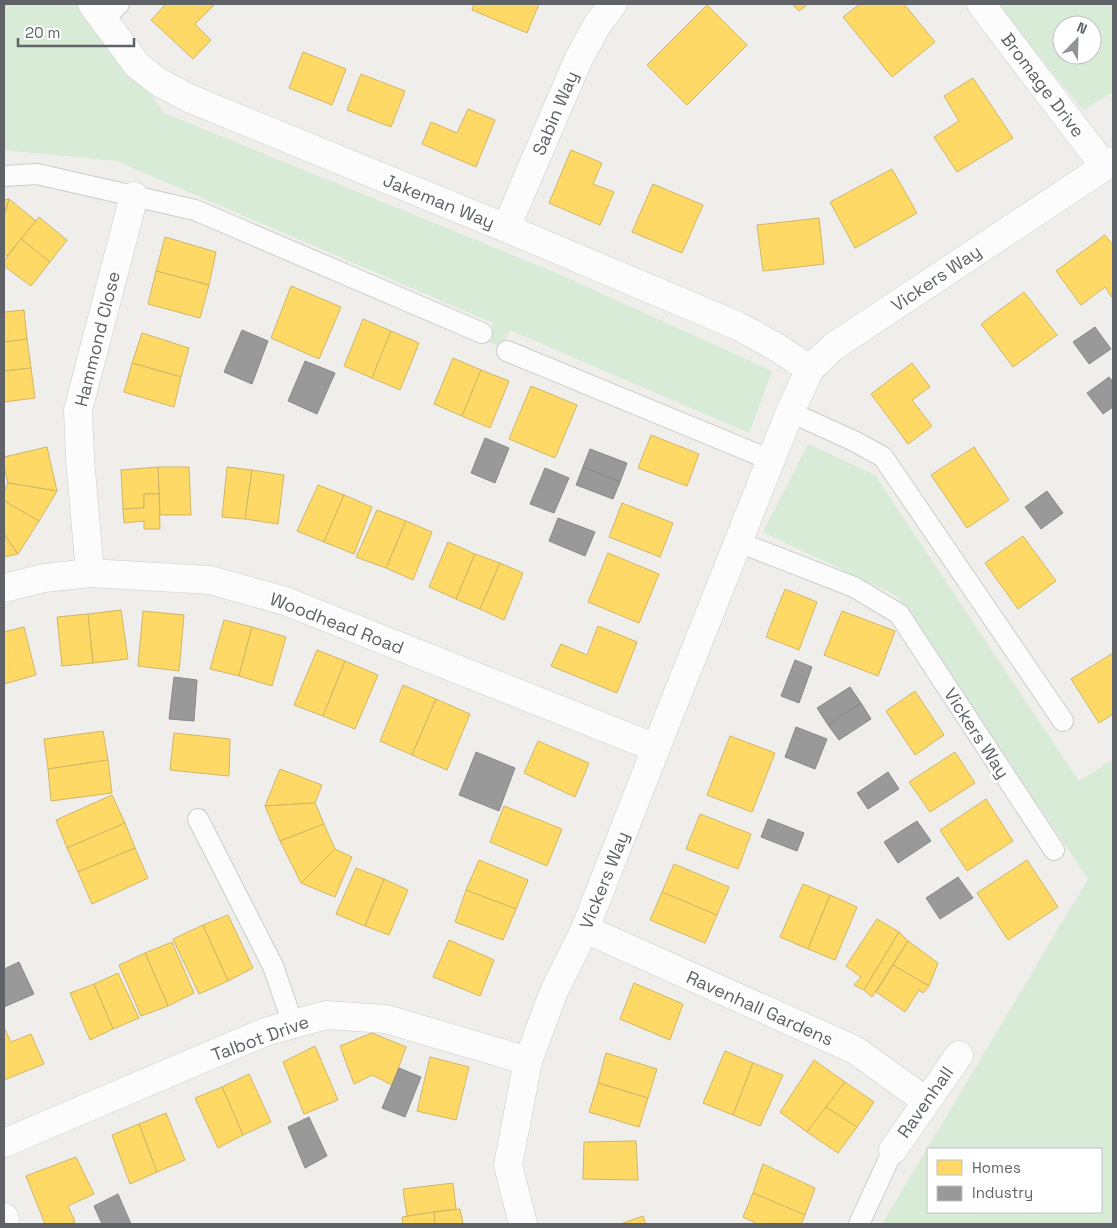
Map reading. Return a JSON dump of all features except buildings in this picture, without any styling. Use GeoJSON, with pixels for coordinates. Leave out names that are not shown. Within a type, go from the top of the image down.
{"type":"FeatureCollection","features":[{"type":"Feature","properties":{"kind":"street","name":"Sabin Way"},"geometry":{"type":"LineString","coordinates":[[506,228],[578,60],[596,26],[612,4]]}},
{"type":"Feature","properties":{"kind":"street","name":"Bromage Drive"},"geometry":{"type":"LineString","coordinates":[[981,4],[1110,169]]}},
{"type":"Feature","properties":{"kind":"street","name":"Jakeman Way"},"geometry":{"type":"LineString","coordinates":[[105,9],[138,65],[160,83],[191,100],[506,228],[738,326],[810,369]]}},
{"type":"Feature","properties":{"kind":"street","name":"Vickers Way"},"geometry":{"type":"LineString","coordinates":[[523,1224],[508,1166],[528,1061],[554,991],[585,929],[790,412],[810,369],[833,347],[1110,169]]}},
{"type":"Feature","properties":{"kind":"street","name":"Hammond Close"},"geometry":{"type":"LineString","coordinates":[[90,573],[80,459],[78,410],[134,196]]}},
{"type":"Feature","properties":{"kind":"street","name":"Woodhead Road"},"geometry":{"type":"LineString","coordinates":[[4,588],[44,578],[90,573],[210,580],[285,601],[656,748]]}},
{"type":"Feature","properties":{"kind":"street","name":"Ravenhall Gardens"},"geometry":{"type":"LineString","coordinates":[[585,929],[855,1050],[926,1101]]}},
{"type":"Feature","properties":{"kind":"street","name":"Talbot Drive"},"geometry":{"type":"LineString","coordinates":[[4,1143],[112,1095],[264,1032],[326,1015],[386,1019],[528,1061]]}},
{"type":"Feature","properties":{"kind":"street","name":"Ravenhall"},"geometry":{"type":"LineString","coordinates":[[892,1150],[959,1055]]}},
{"type":"Feature","properties":{"kind":"lane"},"geometry":{"type":"LineString","coordinates":[[4,176],[37,174],[195,210],[482,333]]}},
{"type":"Feature","properties":{"kind":"lane"},"geometry":{"type":"LineString","coordinates":[[507,351],[771,460]]}},
{"type":"Feature","properties":{"kind":"lane"},"geometry":{"type":"LineString","coordinates":[[790,412],[854,441],[883,457],[1063,721]]}},
{"type":"Feature","properties":{"kind":"lane","name":"Vickers Way"},"geometry":{"type":"LineString","coordinates":[[738,542],[854,587],[899,614],[1054,850]]}},
{"type":"Feature","properties":{"kind":"lane"},"geometry":{"type":"LineString","coordinates":[[198,819],[273,966],[293,1024]]}},
{"type":"Feature","properties":{"kind":"lane"},"geometry":{"type":"LineString","coordinates":[[859,1224],[892,1150]]}},
{"type":"Feature","properties":{"kind":"green space"},"geometry":{"type":"Polygon","coordinates":[[[4,4],[93,4],[89,8],[164,113],[554,272],[772,371],[749,433],[510,330],[502,348],[487,341],[493,323],[117,161],[4,150],[4,4]]]}},
{"type":"Feature","properties":{"kind":"green space"},"geometry":{"type":"Polygon","coordinates":[[[997,4],[1113,4],[1113,92],[1083,110],[997,4]]]}},
{"type":"Feature","properties":{"kind":"green space"},"geometry":{"type":"Polygon","coordinates":[[[808,444],[875,475],[1079,781],[1113,759],[1113,1224],[882,1224],[927,1149],[927,1213],[1102,1213],[1102,1148],[927,1148],[1088,879],[897,596],[763,532],[808,444]]]}}]}
